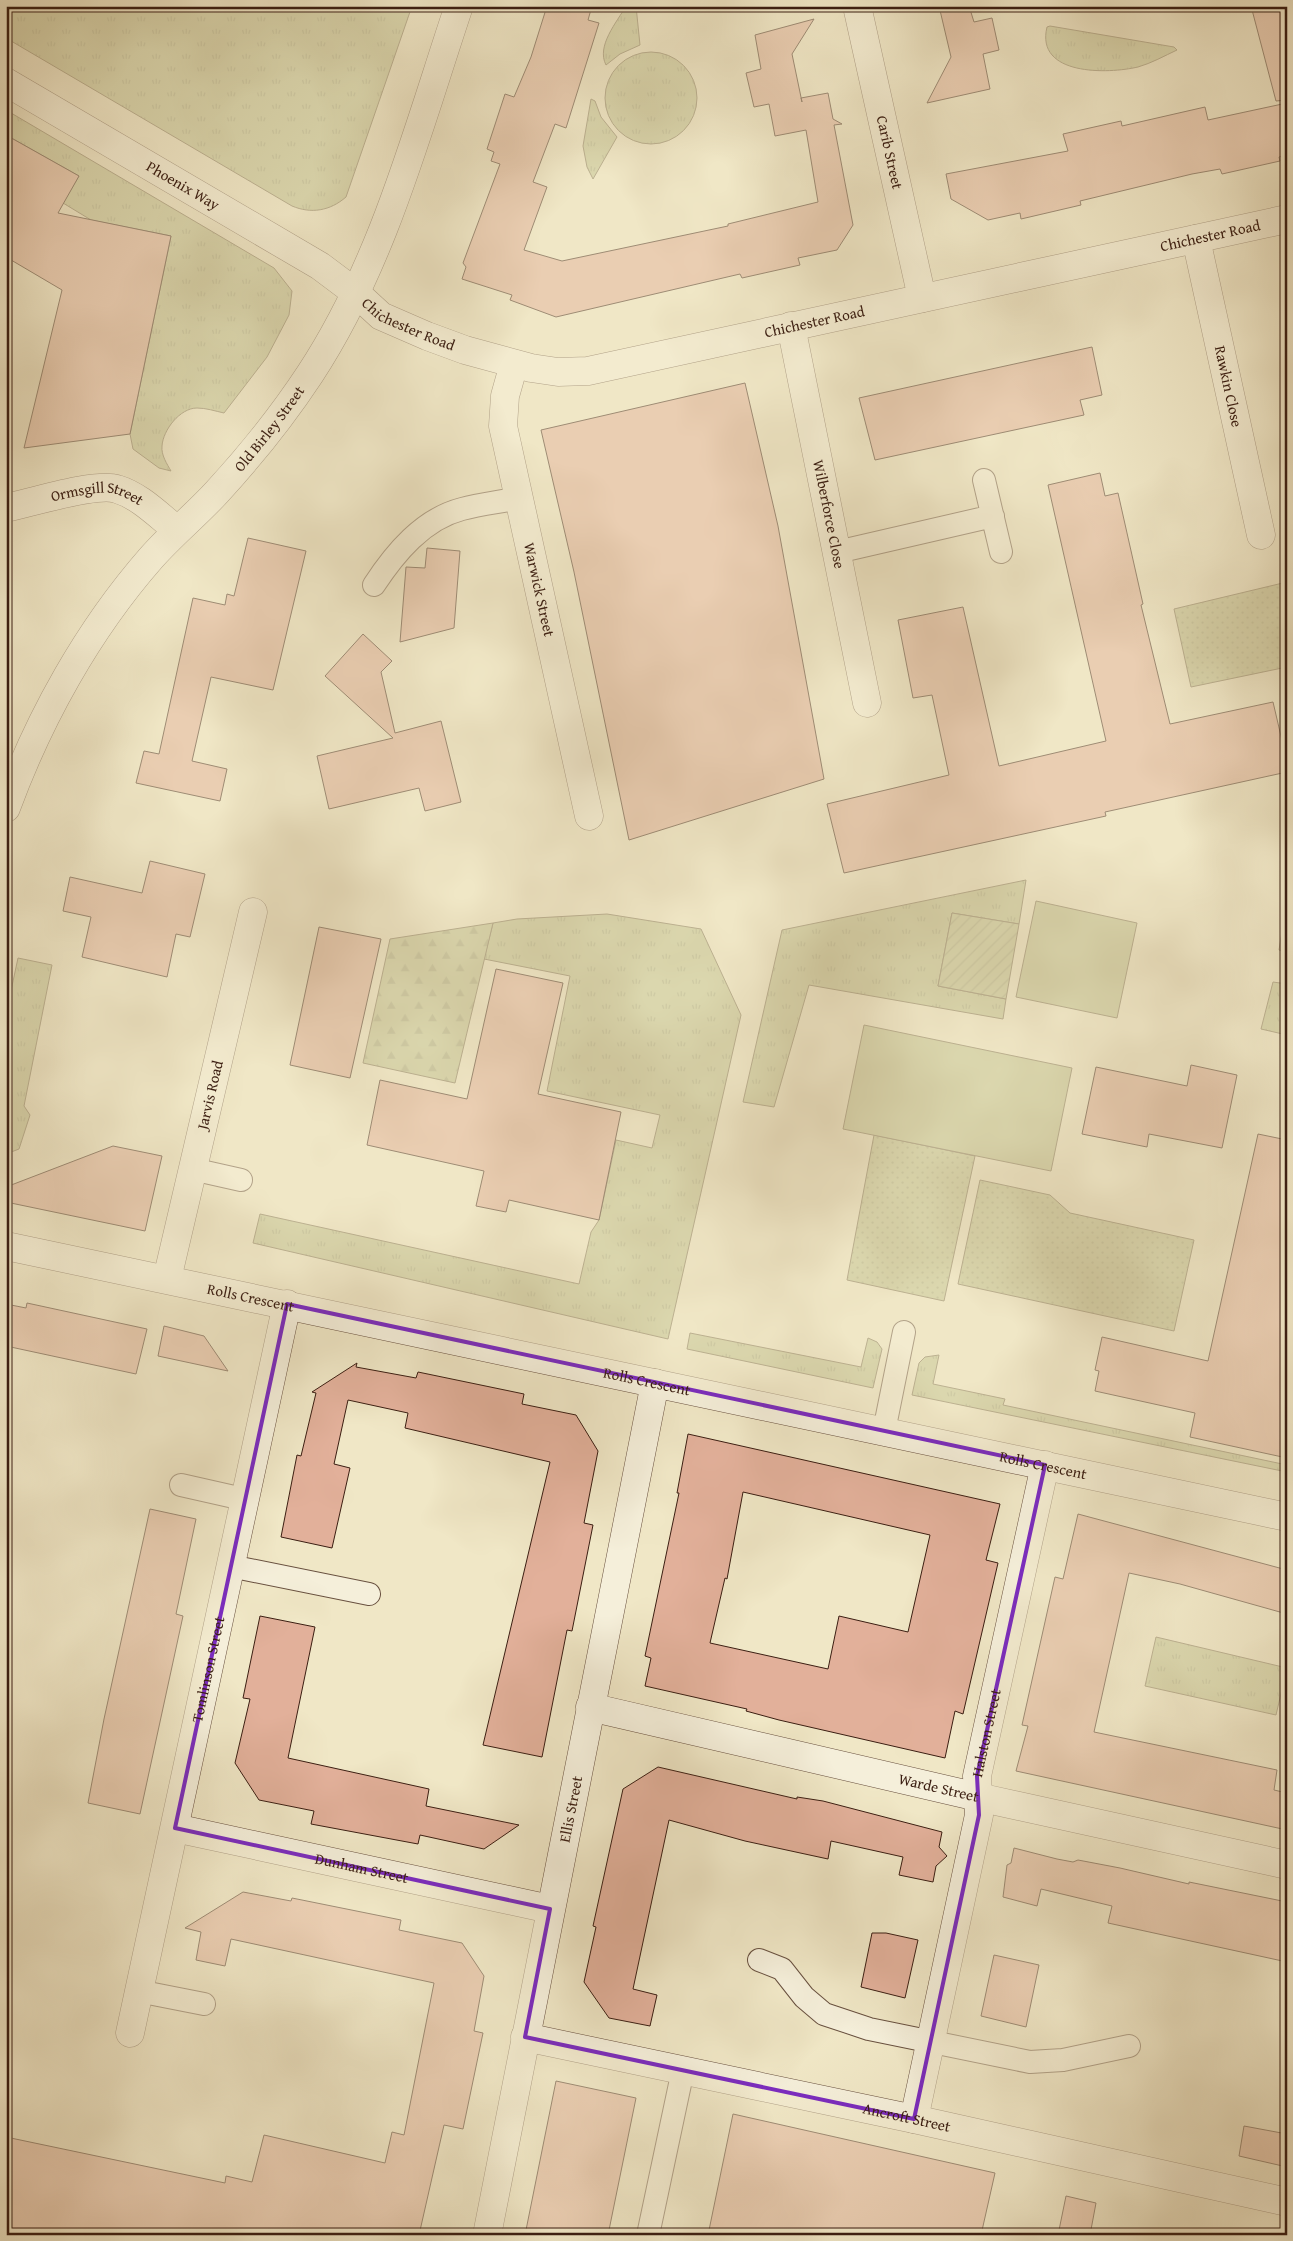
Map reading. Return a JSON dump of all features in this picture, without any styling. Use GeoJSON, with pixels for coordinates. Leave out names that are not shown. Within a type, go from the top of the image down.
{"type":"FeatureCollection","features":[{"type":"Feature","properties":{"kind":"street","name":"Old Birley Street"},"geometry":{"type":"LineString","coordinates":[[6,808],[22,765],[50,708],[81,654],[150,560],[177,530],[216,493],[280,416],[310,374],[356,293],[380,236],[459,6]]}},
{"type":"Feature","properties":{"kind":"street","name":"Carib Street"},"geometry":{"type":"LineString","coordinates":[[857,6],[922,298]]}},
{"type":"Feature","properties":{"kind":"street","name":"Phoenix Way"},"geometry":{"type":"LineString","coordinates":[[6,82],[320,266],[356,293]]}},
{"type":"Feature","properties":{"kind":"street","name":"Chichester Road"},"geometry":{"type":"LineString","coordinates":[[356,293],[381,316],[464,350],[514,364],[558,372],[588,371],[1287,219]]}},
{"type":"Feature","properties":{"kind":"street","name":"Rawkin Close"},"geometry":{"type":"LineString","coordinates":[[1196,239],[1261,535]]}},
{"type":"Feature","properties":{"kind":"street","name":"Wilberforce Close"},"geometry":{"type":"LineString","coordinates":[[792,326],[867,703]]}},
{"type":"Feature","properties":{"kind":"street","name":"Warwick Street"},"geometry":{"type":"LineString","coordinates":[[514,364],[505,396],[504,426],[590,816]]}},
{"type":"Feature","properties":{"kind":"street","name":"Ormsgill Street"},"geometry":{"type":"LineString","coordinates":[[6,508],[92,489],[115,488],[138,498],[177,530]]}},
{"type":"Feature","properties":{"kind":"street","name":"Jarvis Road"},"geometry":{"type":"LineString","coordinates":[[167,1279],[252,912]]}},
{"type":"Feature","properties":{"kind":"street","name":"Rolls Crescent"},"geometry":{"type":"LineString","coordinates":[[6,1246],[1287,1517]]}},
{"type":"Feature","properties":{"kind":"street","name":"Tomlinson Street"},"geometry":{"type":"LineString","coordinates":[[130,2033],[175,1828],[243,1499],[287,1304]]}},
{"type":"Feature","properties":{"kind":"street","name":"Ellis Street"},"geometry":{"type":"LineString","coordinates":[[487,2235],[655,1383]]}},
{"type":"Feature","properties":{"kind":"street","name":"Halston Street"},"geometry":{"type":"LineString","coordinates":[[914,2119],[979,1815],[977,1776],[1045,1465]]}},
{"type":"Feature","properties":{"kind":"street","name":"Warde Street"},"geometry":{"type":"LineString","coordinates":[[590,1707],[978,1797],[1287,1865]]}},
{"type":"Feature","properties":{"kind":"street","name":"Dunham Street"},"geometry":{"type":"LineString","coordinates":[[175,1828],[550,1909]]}},
{"type":"Feature","properties":{"kind":"street","name":"Ancroft Street"},"geometry":{"type":"LineString","coordinates":[[525,2037],[914,2119],[1287,2202]]}},
{"type":"Feature","properties":{"kind":"lane"},"geometry":{"type":"LineString","coordinates":[[984,480],[1001,552]]}},
{"type":"Feature","properties":{"kind":"lane"},"geometry":{"type":"LineString","coordinates":[[374,585],[403,547],[421,530],[441,516],[462,509],[519,498]]}},
{"type":"Feature","properties":{"kind":"lane"},"geometry":{"type":"LineString","coordinates":[[837,552],[992,516]]}},
{"type":"Feature","properties":{"kind":"lane"},"geometry":{"type":"LineString","coordinates":[[192,1169],[241,1180]]}},
{"type":"Feature","properties":{"kind":"lane"},"geometry":{"type":"LineString","coordinates":[[884,1431],[904,1332]]}},
{"type":"Feature","properties":{"kind":"lane"},"geometry":{"type":"LineString","coordinates":[[181,1485],[243,1499]]}},
{"type":"Feature","properties":{"kind":"lane"},"geometry":{"type":"LineString","coordinates":[[230,1566],[369,1594]]}},
{"type":"Feature","properties":{"kind":"lane"},"geometry":{"type":"LineString","coordinates":[[759,1960],[782,1969],[804,1997],[824,2014],[834,2019],[869,2029],[1030,2062],[1063,2060],[1129,2046]]}},
{"type":"Feature","properties":{"kind":"lane"},"geometry":{"type":"LineString","coordinates":[[138,1991],[204,2004]]}},
{"type":"Feature","properties":{"kind":"lane"},"geometry":{"type":"LineString","coordinates":[[648,2235],[683,2070]]}},
{"type":"Feature","properties":{"kind":"highlighted area"},"geometry":{"type":"Polygon","coordinates":[[[287,1304],[1045,1465],[977,1776],[979,1815],[914,2119],[525,2037],[550,1909],[175,1828],[287,1304]]]}},
{"type":"Feature","properties":{"kind":"green space"},"geometry":{"type":"Polygon","coordinates":[[[6,6],[412,6],[346,197],[327,208],[306,210],[292,206],[6,38],[6,6]]]}},
{"type":"Feature","properties":{"kind":"green space"},"geometry":{"type":"Polygon","coordinates":[[[626,6],[636,6],[640,45],[620,54],[606,65],[604,50],[606,42],[626,6]]]}},
{"type":"Feature","properties":{"kind":"green space"},"geometry":{"type":"Polygon","coordinates":[[[1047,27],[1174,47],[1177,50],[1138,67],[1109,71],[1077,68],[1063,63],[1052,55],[1046,43],[1047,27]]]}},
{"type":"Feature","properties":{"kind":"green space"},"geometry":{"type":"Polygon","coordinates":[[[651,52],[669,55],[684,65],[694,80],[697,98],[694,116],[684,131],[669,141],[651,144],[633,141],[618,131],[608,116],[605,98],[608,80],[618,65],[633,55],[651,52]]]}},
{"type":"Feature","properties":{"kind":"green space"},"geometry":{"type":"Polygon","coordinates":[[[591,99],[595,101],[601,117],[617,137],[593,179],[587,167],[583,146],[591,99]]]}},
{"type":"Feature","properties":{"kind":"green space"},"geometry":{"type":"Polygon","coordinates":[[[6,110],[274,268],[292,291],[289,315],[267,357],[224,413],[204,408],[191,409],[179,416],[169,427],[163,440],[162,453],[171,471],[159,468],[133,449],[130,434],[171,236],[91,220],[63,203],[79,176],[6,135],[6,110]]]}},
{"type":"Feature","properties":{"kind":"green space"},"geometry":{"type":"Polygon","coordinates":[[[1287,582],[1287,667],[1191,687],[1174,609],[1287,582]]]}},
{"type":"Feature","properties":{"kind":"green space"},"geometry":{"type":"Polygon","coordinates":[[[1026,880],[1019,924],[952,913],[938,986],[1006,999],[1003,1019],[809,985],[774,1107],[743,1102],[782,930],[1026,880]]]}},
{"type":"Feature","properties":{"kind":"green space"},"geometry":{"type":"Polygon","coordinates":[[[1036,901],[1137,923],[1117,1018],[1016,997],[1036,901]]]}},
{"type":"Feature","properties":{"kind":"green space"},"geometry":{"type":"Polygon","coordinates":[[[952,913],[1019,924],[1006,999],[938,986],[952,913]]]}},
{"type":"Feature","properties":{"kind":"green space"},"geometry":{"type":"Polygon","coordinates":[[[607,914],[701,929],[741,1015],[668,1339],[253,1243],[260,1214],[579,1284],[591,1232],[599,1220],[616,1140],[652,1148],[660,1115],[547,1091],[570,976],[484,959],[493,923],[517,919],[607,914]]]}},
{"type":"Feature","properties":{"kind":"green space"},"geometry":{"type":"Polygon","coordinates":[[[1284,919],[1287,919],[1287,952],[1279,950],[1284,919]]]}},
{"type":"Feature","properties":{"kind":"green space"},"geometry":{"type":"Polygon","coordinates":[[[493,923],[455,1083],[363,1063],[390,939],[493,923]]]}},
{"type":"Feature","properties":{"kind":"green space"},"geometry":{"type":"Polygon","coordinates":[[[18,958],[52,965],[24,1106],[30,1115],[19,1149],[6,1154],[6,1014],[18,958]]]}},
{"type":"Feature","properties":{"kind":"green space"},"geometry":{"type":"Polygon","coordinates":[[[1273,982],[1287,984],[1287,1035],[1261,1029],[1273,982]]]}},
{"type":"Feature","properties":{"kind":"green space"},"geometry":{"type":"Polygon","coordinates":[[[864,1025],[1072,1068],[1051,1171],[843,1129],[864,1025]]]}},
{"type":"Feature","properties":{"kind":"green space"},"geometry":{"type":"Polygon","coordinates":[[[874,1135],[975,1156],[944,1301],[847,1280],[874,1135]]]}},
{"type":"Feature","properties":{"kind":"green space"},"geometry":{"type":"Polygon","coordinates":[[[980,1180],[1050,1195],[1070,1213],[1194,1240],[1174,1331],[958,1284],[980,1180]]]}},
{"type":"Feature","properties":{"kind":"green space"},"geometry":{"type":"Polygon","coordinates":[[[690,1333],[861,1367],[868,1338],[877,1342],[882,1349],[873,1388],[687,1349],[690,1333]]]}},
{"type":"Feature","properties":{"kind":"green space"},"geometry":{"type":"Polygon","coordinates":[[[939,1355],[933,1384],[1005,1399],[1003,1405],[1287,1465],[1287,1472],[912,1395],[919,1363],[925,1357],[939,1355]]]}},
{"type":"Feature","properties":{"kind":"green space"},"geometry":{"type":"Polygon","coordinates":[[[1156,1637],[1287,1668],[1276,1715],[1145,1686],[1156,1637]]]}},
{"type":"Feature","properties":{"kind":"building"},"geometry":{"type":"Polygon","coordinates":[[[547,6],[592,6],[588,20],[599,23],[566,128],[555,124],[533,182],[547,187],[524,250],[562,261],[728,226],[728,224],[818,202],[806,130],[775,136],[769,104],[754,107],[746,73],[761,69],[755,35],[814,19],[792,54],[801,98],[828,93],[833,119],[842,124],[834,125],[853,225],[837,250],[798,258],[800,265],[742,278],[740,274],[556,317],[510,300],[512,295],[462,279],[466,267],[463,263],[500,164],[491,161],[494,152],[487,149],[505,94],[514,97],[531,57],[547,6]]]}},
{"type":"Feature","properties":{"kind":"building"},"geometry":{"type":"Polygon","coordinates":[[[939,6],[969,6],[974,22],[992,18],[999,50],[983,54],[990,89],[927,103],[951,57],[939,6]]]}},
{"type":"Feature","properties":{"kind":"building"},"geometry":{"type":"Polygon","coordinates":[[[1251,6],[1287,6],[1287,100],[1276,101],[1251,6]]]}},
{"type":"Feature","properties":{"kind":"building"},"geometry":{"type":"Polygon","coordinates":[[[1287,103],[1287,155],[1279,157],[1280,161],[1222,174],[1220,169],[1192,174],[1080,201],[1081,205],[1021,219],[1020,213],[988,220],[951,199],[946,174],[1068,151],[1063,134],[1121,121],[1122,126],[1205,107],[1208,120],[1287,103]]]}},
{"type":"Feature","properties":{"kind":"building"},"geometry":{"type":"Polygon","coordinates":[[[6,135],[79,176],[58,213],[171,236],[130,434],[24,448],[62,290],[6,257],[6,135]]]}},
{"type":"Feature","properties":{"kind":"building"},"geometry":{"type":"Polygon","coordinates":[[[1092,347],[1102,395],[1080,400],[1084,415],[875,460],[859,398],[1092,347]]]}},
{"type":"Feature","properties":{"kind":"building"},"geometry":{"type":"Polygon","coordinates":[[[745,383],[778,526],[824,779],[629,840],[574,572],[541,430],[745,383]]]}},
{"type":"Feature","properties":{"kind":"building"},"geometry":{"type":"Polygon","coordinates":[[[1100,473],[1105,496],[1118,493],[1143,604],[1141,605],[1170,724],[1273,702],[1287,762],[1287,772],[1105,812],[1106,816],[844,873],[827,804],[949,775],[932,695],[913,698],[898,620],[963,607],[999,766],[1106,741],[1048,485],[1100,473]]]}},
{"type":"Feature","properties":{"kind":"building"},"geometry":{"type":"Polygon","coordinates":[[[248,538],[306,551],[273,690],[211,677],[192,761],[227,769],[220,801],[136,783],[144,751],[159,754],[193,598],[225,605],[227,594],[234,596],[248,538]]]}},
{"type":"Feature","properties":{"kind":"building"},"geometry":{"type":"Polygon","coordinates":[[[427,548],[460,551],[454,628],[400,642],[406,567],[425,568],[427,548]]]}},
{"type":"Feature","properties":{"kind":"building"},"geometry":{"type":"Polygon","coordinates":[[[363,634],[392,661],[381,672],[395,733],[441,721],[461,802],[425,811],[419,788],[329,809],[317,756],[393,738],[325,676],[363,634]]]}},
{"type":"Feature","properties":{"kind":"building"},"geometry":{"type":"Polygon","coordinates":[[[150,861],[205,874],[190,937],[176,934],[167,977],[82,957],[91,917],[63,911],[70,877],[142,893],[150,861]]]}},
{"type":"Feature","properties":{"kind":"building"},"geometry":{"type":"Polygon","coordinates":[[[319,927],[381,939],[350,1078],[290,1065],[319,927]]]}},
{"type":"Feature","properties":{"kind":"building"},"geometry":{"type":"Polygon","coordinates":[[[496,969],[563,983],[538,1094],[621,1112],[599,1220],[509,1200],[506,1212],[476,1206],[484,1171],[367,1145],[380,1080],[467,1099],[496,969]]]}},
{"type":"Feature","properties":{"kind":"building"},"geometry":{"type":"Polygon","coordinates":[[[1191,1065],[1237,1075],[1222,1148],[1149,1134],[1147,1147],[1082,1134],[1096,1067],[1187,1086],[1191,1065]]]}},
{"type":"Feature","properties":{"kind":"building"},"geometry":{"type":"Polygon","coordinates":[[[1258,1134],[1287,1140],[1287,1458],[1190,1437],[1195,1413],[1095,1391],[1099,1371],[1095,1370],[1102,1337],[1208,1361],[1258,1134]]]}},
{"type":"Feature","properties":{"kind":"building"},"geometry":{"type":"Polygon","coordinates":[[[113,1146],[162,1156],[145,1231],[6,1202],[6,1187],[113,1146]]]}},
{"type":"Feature","properties":{"kind":"building"},"geometry":{"type":"Polygon","coordinates":[[[27,1303],[147,1329],[136,1374],[6,1346],[6,1304],[26,1308],[27,1303]]]}},
{"type":"Feature","properties":{"kind":"building"},"geometry":{"type":"Polygon","coordinates":[[[164,1326],[204,1336],[228,1371],[158,1356],[164,1326]]]}},
{"type":"Feature","properties":{"kind":"building"},"geometry":{"type":"Polygon","coordinates":[[[357,1363],[356,1367],[416,1378],[418,1372],[524,1394],[522,1404],[576,1415],[598,1451],[584,1523],[593,1525],[572,1631],[567,1630],[542,1757],[483,1745],[550,1462],[405,1428],[408,1413],[348,1400],[334,1464],[350,1468],[332,1548],[281,1537],[297,1455],[301,1456],[316,1393],[312,1392],[357,1363]]]}},
{"type":"Feature","properties":{"kind":"building"},"geometry":{"type":"Polygon","coordinates":[[[688,1434],[1000,1504],[986,1560],[998,1563],[963,1714],[955,1711],[945,1758],[779,1720],[746,1711],[747,1709],[645,1686],[651,1658],[645,1656],[679,1493],[677,1493],[688,1434]],[[743,1492],[727,1579],[725,1578],[710,1643],[828,1669],[839,1616],[908,1632],[930,1535],[743,1492]]]}},
{"type":"Feature","properties":{"kind":"building"},"geometry":{"type":"Polygon","coordinates":[[[150,1509],[196,1519],[176,1614],[183,1616],[140,1814],[88,1803],[104,1719],[150,1509]]]}},
{"type":"Feature","properties":{"kind":"building"},"geometry":{"type":"Polygon","coordinates":[[[1078,1514],[1287,1570],[1287,1614],[1180,1584],[1129,1573],[1094,1732],[1277,1770],[1274,1790],[1287,1793],[1287,1830],[1016,1771],[1028,1726],[1022,1725],[1055,1577],[1063,1579],[1078,1514]]]}},
{"type":"Feature","properties":{"kind":"building"},"geometry":{"type":"Polygon","coordinates":[[[260,1616],[315,1627],[288,1758],[429,1789],[426,1806],[519,1825],[484,1849],[420,1835],[418,1844],[311,1824],[314,1811],[259,1800],[235,1763],[250,1699],[243,1698],[260,1616]]]}},
{"type":"Feature","properties":{"kind":"building"},"geometry":{"type":"Polygon","coordinates":[[[658,1767],[797,1799],[797,1797],[823,1801],[942,1832],[939,1847],[947,1856],[936,1866],[933,1882],[899,1875],[903,1857],[831,1841],[828,1859],[745,1841],[669,1820],[633,1989],[657,1995],[650,2026],[609,2018],[584,1982],[596,1927],[593,1926],[623,1789],[658,1767]]]}},
{"type":"Feature","properties":{"kind":"building"},"geometry":{"type":"Polygon","coordinates":[[[1014,1848],[1057,1859],[1073,1862],[1078,1860],[1189,1884],[1189,1882],[1287,1902],[1287,1962],[1108,1923],[1112,1906],[1041,1889],[1037,1906],[1003,1897],[1007,1865],[1011,1863],[1014,1848]]]}},
{"type":"Feature","properties":{"kind":"building"},"geometry":{"type":"Polygon","coordinates":[[[243,1892],[291,1901],[292,1898],[401,1920],[399,1930],[462,1943],[484,1976],[474,2031],[483,2033],[463,2129],[444,2125],[419,2235],[32,2235],[6,2229],[6,2137],[225,2183],[226,2176],[252,2182],[264,2135],[385,2163],[392,2132],[404,2135],[434,1983],[231,1939],[225,1966],[196,1960],[201,1932],[185,1928],[243,1892]]]}},
{"type":"Feature","properties":{"kind":"building"},"geometry":{"type":"Polygon","coordinates":[[[872,1933],[886,1933],[918,1940],[905,1998],[861,1987],[872,1933]]]}},
{"type":"Feature","properties":{"kind":"building"},"geometry":{"type":"Polygon","coordinates":[[[994,1955],[1039,1965],[1026,2027],[981,2016],[994,1955]]]}},
{"type":"Feature","properties":{"kind":"building"},"geometry":{"type":"Polygon","coordinates":[[[556,2081],[636,2098],[608,2235],[525,2235],[556,2081]]]}},
{"type":"Feature","properties":{"kind":"building"},"geometry":{"type":"Polygon","coordinates":[[[733,2114],[995,2173],[981,2235],[708,2235],[733,2114]]]}},
{"type":"Feature","properties":{"kind":"building"},"geometry":{"type":"Polygon","coordinates":[[[1244,2126],[1287,2134],[1287,2167],[1239,2156],[1244,2126]]]}},
{"type":"Feature","properties":{"kind":"building"},"geometry":{"type":"Polygon","coordinates":[[[1066,2196],[1096,2203],[1090,2235],[1058,2235],[1066,2196]]]}}]}
